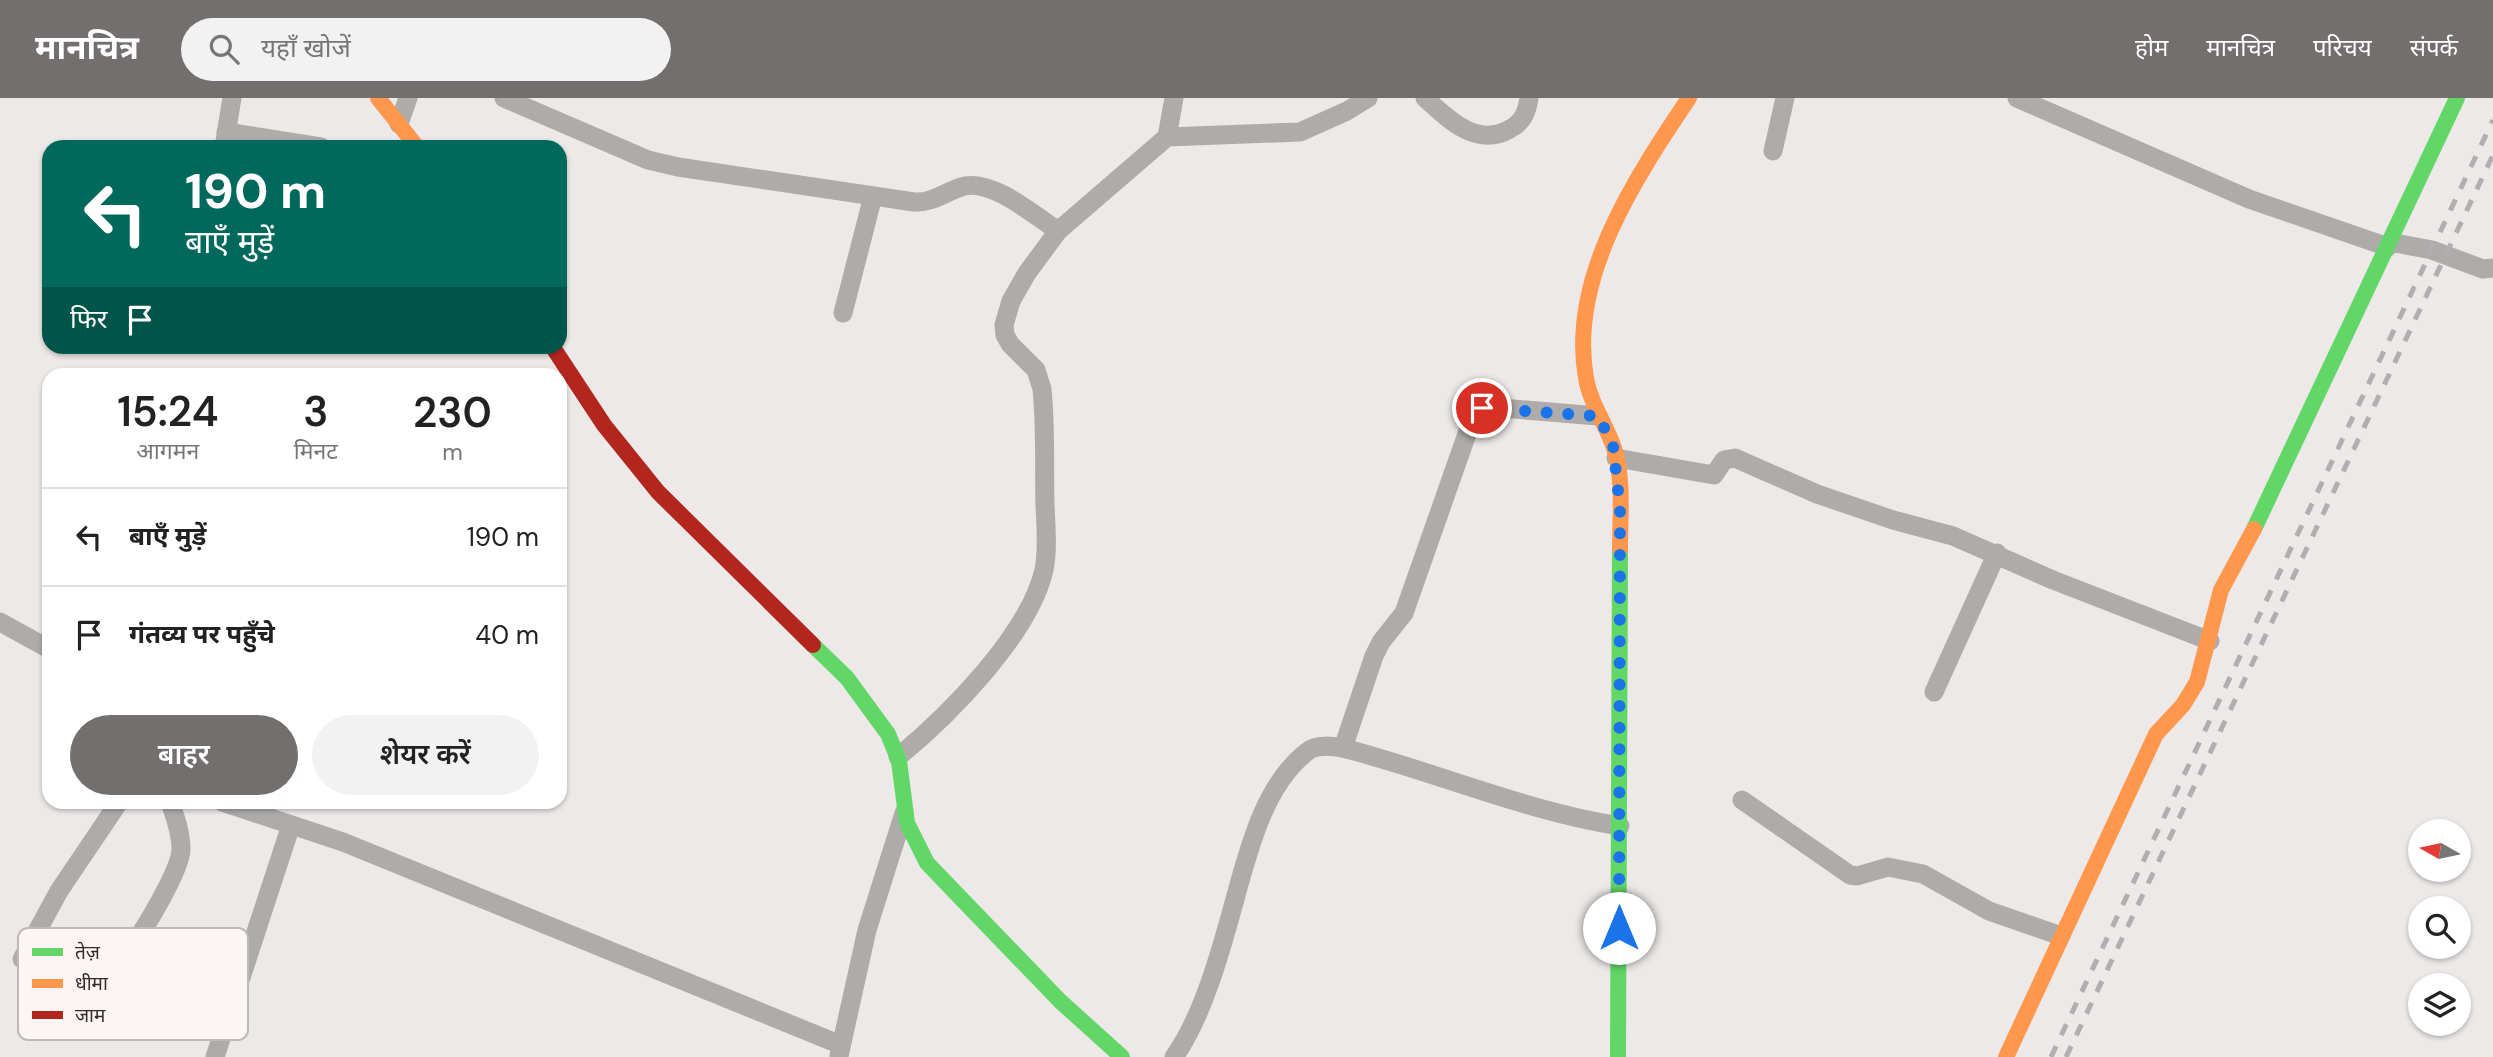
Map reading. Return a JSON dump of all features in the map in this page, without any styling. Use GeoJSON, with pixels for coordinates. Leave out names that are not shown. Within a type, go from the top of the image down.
{"type":"FeatureCollection","features":[{"type":"Feature","properties":{"kind":"street"},"geometry":{"type":"LineString","coordinates":[[225,140],[232,98]]}},
{"type":"Feature","properties":{"kind":"street"},"geometry":{"type":"LineString","coordinates":[[378,98],[412,140]]}},
{"type":"Feature","properties":{"kind":"street"},"geometry":{"type":"LineString","coordinates":[[399,124],[408,98]]}},
{"type":"Feature","properties":{"kind":"street"},"geometry":{"type":"LineString","coordinates":[[504,98],[648,160],[711,174],[923,202],[963,186],[977,185],[1007,197],[1058,231]]}},
{"type":"Feature","properties":{"kind":"street"},"geometry":{"type":"LineString","coordinates":[[1167,137],[1174,98]]}},
{"type":"Feature","properties":{"kind":"street"},"geometry":{"type":"LineString","coordinates":[[898,757],[935,724],[997,656],[1019,626],[1044,570],[1046,531],[1042,389],[1036,370],[1010,344],[1004,325],[1011,301],[1027,274],[1058,231],[1167,137],[1300,132],[1347,111],[1368,98]]}},
{"type":"Feature","properties":{"kind":"street"},"geometry":{"type":"LineString","coordinates":[[1425,98],[1467,131],[1482,137],[1499,136],[1515,126],[1523,119],[1529,98]]}},
{"type":"Feature","properties":{"kind":"street"},"geometry":{"type":"LineString","coordinates":[[1618,1057],[1620,508],[1616,458],[1585,377],[1582,343],[1606,242],[1628,195],[1655,148],[1689,98]]}},
{"type":"Feature","properties":{"kind":"street"},"geometry":{"type":"LineString","coordinates":[[1773,151],[1785,98]]}},
{"type":"Feature","properties":{"kind":"street"},"geometry":{"type":"LineString","coordinates":[[2017,98],[2249,199],[2389,244],[2432,250],[2483,269],[2493,268]]}},
{"type":"Feature","properties":{"kind":"street"},"geometry":{"type":"LineString","coordinates":[[2007,1057],[2155,734],[2192,692],[2205,660],[2220,592],[2227,575],[2252,534],[2457,98]]}},
{"type":"Feature","properties":{"kind":"street"},"geometry":{"type":"LineString","coordinates":[[843,313],[873,196]]}},
{"type":"Feature","properties":{"kind":"street"},"geometry":{"type":"LineString","coordinates":[[567,368],[629,459],[658,492],[847,678],[873,710],[898,757],[904,813],[918,849],[927,863],[1060,1001],[1122,1057]]}},
{"type":"Feature","properties":{"kind":"street"},"geometry":{"type":"LineString","coordinates":[[1343,748],[1374,656],[1381,642],[1404,613],[1477,410],[1489,407],[1598,416]]}},
{"type":"Feature","properties":{"kind":"street"},"geometry":{"type":"LineString","coordinates":[[1616,458],[1714,475],[1724,460],[1735,458],[1817,494],[1893,520],[1927,527],[1997,553],[2053,580],[2210,641]]}},
{"type":"Feature","properties":{"kind":"street"},"geometry":{"type":"LineString","coordinates":[[1934,692],[1997,553]]}},
{"type":"Feature","properties":{"kind":"street"},"geometry":{"type":"LineString","coordinates":[[0,622],[42,645]]}},
{"type":"Feature","properties":{"kind":"street"},"geometry":{"type":"LineString","coordinates":[[1174,1057],[1193,1023],[1214,967],[1248,846],[1277,788],[1310,749],[1329,745],[1343,748],[1480,788],[1557,815],[1620,826]]}},
{"type":"Feature","properties":{"kind":"street"},"geometry":{"type":"LineString","coordinates":[[1742,800],[1850,875],[1857,876],[1888,867],[1923,874],[1989,911],[2062,936]]}},
{"type":"Feature","properties":{"kind":"street"},"geometry":{"type":"LineString","coordinates":[[39,928],[59,891],[114,809]]}},
{"type":"Feature","properties":{"kind":"street"},"geometry":{"type":"LineString","coordinates":[[145,928],[167,893],[178,869],[181,849],[178,824],[173,809]]}},
{"type":"Feature","properties":{"kind":"street"},"geometry":{"type":"LineString","coordinates":[[243,809],[343,842],[840,1051],[867,930],[904,813]]}},
{"type":"Feature","properties":{"kind":"street"},"geometry":{"type":"LineString","coordinates":[[248,955],[290,825]]}},
{"type":"Feature","properties":{"kind":"street"},"geometry":{"type":"LineString","coordinates":[[215,1057],[220,1040]]}},
{"type":"Feature","properties":{"kind":"railway"},"geometry":{"type":"LineString","coordinates":[[2051,1057],[2493,120]]}},
{"type":"Feature","properties":{"kind":"railway"},"geometry":{"type":"LineString","coordinates":[[2066,1057],[2493,155]]}},
{"type":"Feature","properties":{"kind":"traffic: fast"},"geometry":{"type":"LineString","coordinates":[[2254,529],[2457,98]]}},
{"type":"Feature","properties":{"kind":"traffic: fast"},"geometry":{"type":"LineString","coordinates":[[1618,1057],[1620,549]]}},
{"type":"Feature","properties":{"kind":"traffic: fast"},"geometry":{"type":"LineString","coordinates":[[813,645],[847,678],[888,734],[899,761],[907,823],[927,863],[1060,1001],[1122,1057]]}},
{"type":"Feature","properties":{"kind":"traffic: slow"},"geometry":{"type":"LineString","coordinates":[[378,98],[411,140]]}},
{"type":"Feature","properties":{"kind":"traffic: slow"},"geometry":{"type":"LineString","coordinates":[[1620,549],[1621,498],[1617,460],[1586,378],[1583,340],[1587,303],[1597,266],[1628,195],[1689,98]]}},
{"type":"Feature","properties":{"kind":"traffic: slow"},"geometry":{"type":"LineString","coordinates":[[2006,1057],[2156,734],[2183,705],[2197,682],[2221,590],[2254,529]]}},
{"type":"Feature","properties":{"kind":"traffic: jam"},"geometry":{"type":"LineString","coordinates":[[557,354],[566,368]]}},
{"type":"Feature","properties":{"kind":"traffic: jam"},"geometry":{"type":"LineString","coordinates":[[567,369],[604,425],[658,492],[813,645]]}},
{"type":"Feature","properties":{"kind":"route"},"geometry":{"type":"LineString","coordinates":[[1482,408],[1598,416],[1613,445],[1620,508],[1619,928]]}}]}
